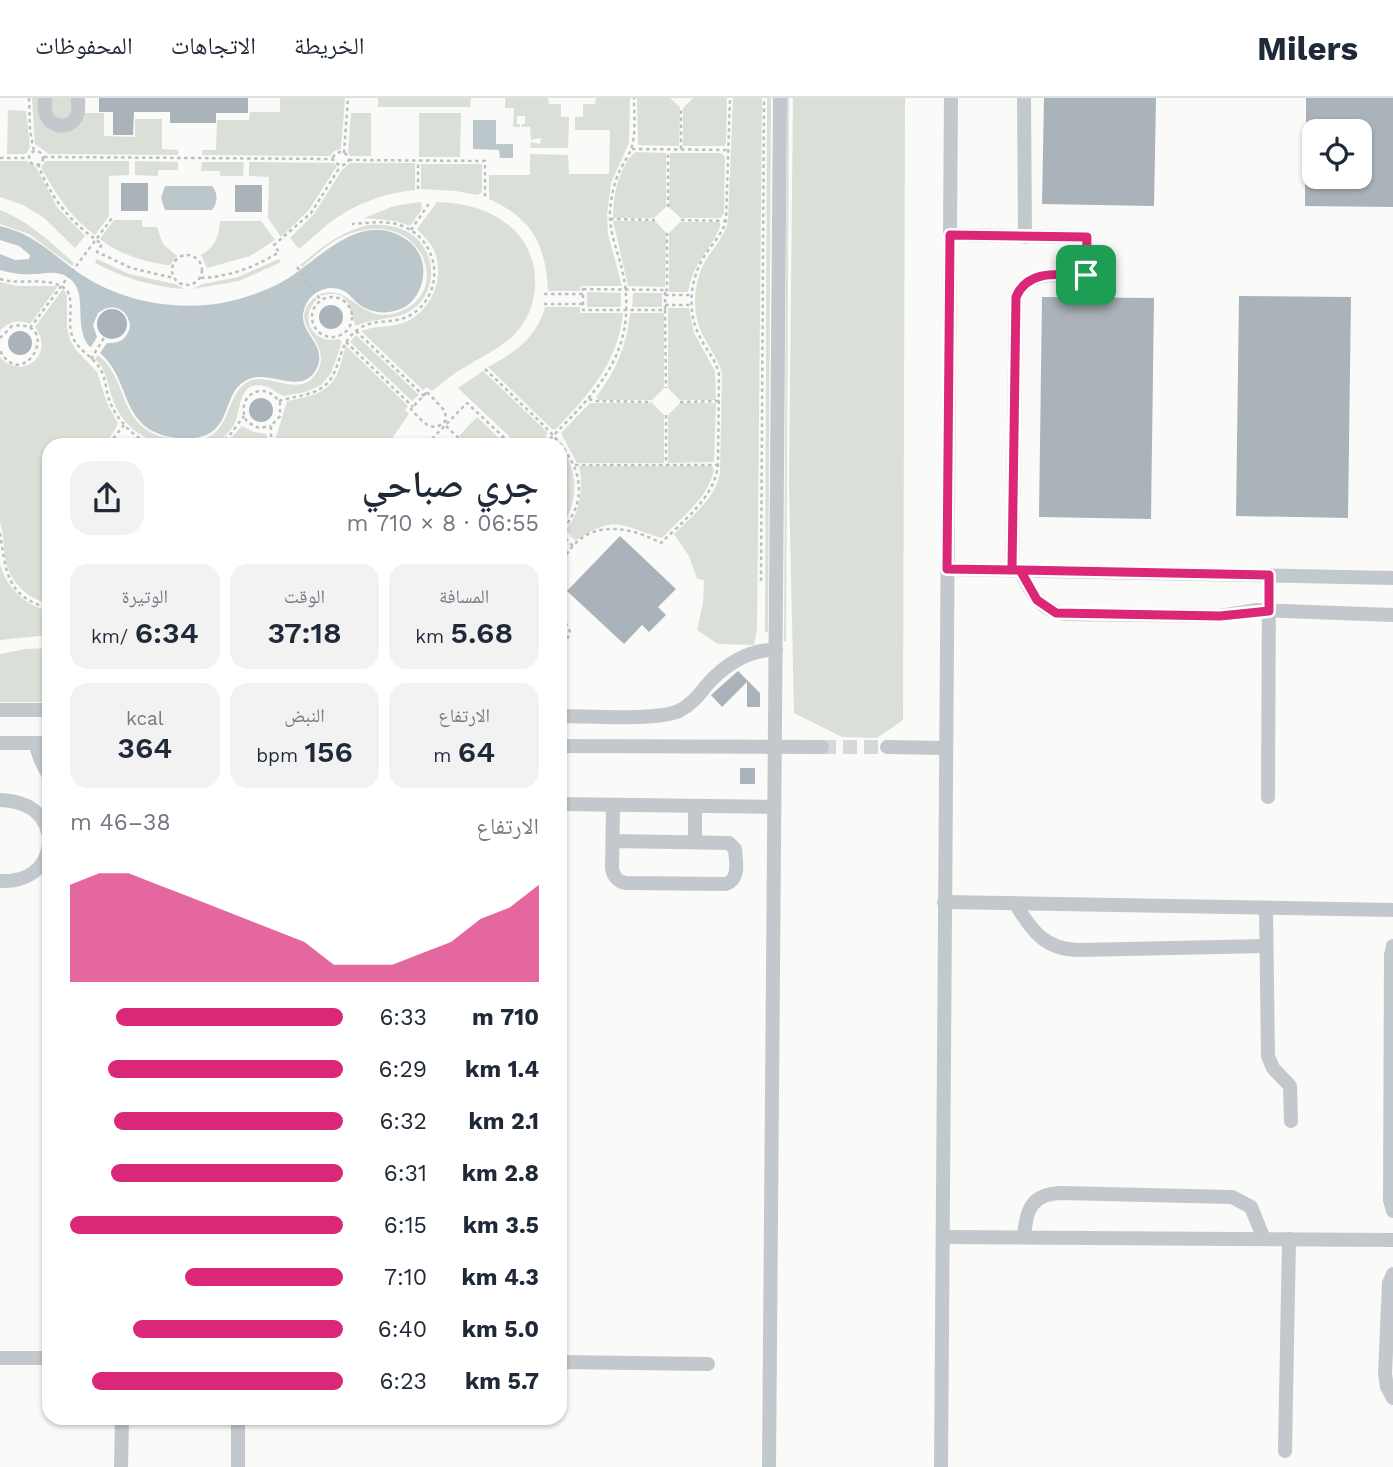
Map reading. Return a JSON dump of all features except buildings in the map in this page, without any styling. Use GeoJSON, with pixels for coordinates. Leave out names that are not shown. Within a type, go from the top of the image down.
{"type":"FeatureCollection","features":[{"type":"Feature","properties":{"kind":"street"},"geometry":{"type":"LineString","coordinates":[[45,98],[47,117],[51,122],[62,126],[71,123],[77,116],[78,98]]}},
{"type":"Feature","properties":{"kind":"street"},"geometry":{"type":"LineString","coordinates":[[769,1467],[780,98]]}},
{"type":"Feature","properties":{"kind":"street"},"geometry":{"type":"LineString","coordinates":[[941,1467],[951,98]]}},
{"type":"Feature","properties":{"kind":"street"},"geometry":{"type":"LineString","coordinates":[[1024,98],[1025,237]]}},
{"type":"Feature","properties":{"kind":"street"},"geometry":{"type":"LineString","coordinates":[[950,235],[1087,237],[1086,275],[1035,277],[1023,284],[1016,297],[1016,570],[1037,600],[1056,613],[1220,616],[1269,611],[1393,615]]}},
{"type":"Feature","properties":{"kind":"street"},"geometry":{"type":"LineString","coordinates":[[947,569],[1393,578]]}},
{"type":"Feature","properties":{"kind":"street"},"geometry":{"type":"LineString","coordinates":[[1268,797],[1269,575]]}},
{"type":"Feature","properties":{"kind":"street"},"geometry":{"type":"LineString","coordinates":[[567,716],[670,714],[692,703],[711,680],[738,659],[755,652],[776,650]]}},
{"type":"Feature","properties":{"kind":"street"},"geometry":{"type":"LineString","coordinates":[[0,710],[42,710]]}},
{"type":"Feature","properties":{"kind":"street"},"geometry":{"type":"LineString","coordinates":[[0,743],[42,743],[42,763]]}},
{"type":"Feature","properties":{"kind":"street"},"geometry":{"type":"LineString","coordinates":[[567,746],[822,747]]}},
{"type":"Feature","properties":{"kind":"street"},"geometry":{"type":"LineString","coordinates":[[887,747],[945,748]]}},
{"type":"Feature","properties":{"kind":"street"},"geometry":{"type":"LineString","coordinates":[[0,800],[18,801],[33,808],[42,819]]}},
{"type":"Feature","properties":{"kind":"street"},"geometry":{"type":"LineString","coordinates":[[567,804],[774,807]]}},
{"type":"Feature","properties":{"kind":"street"},"geometry":{"type":"LineString","coordinates":[[613,805],[612,872],[622,882],[726,884],[733,880],[736,873],[735,849],[729,843],[613,841]]}},
{"type":"Feature","properties":{"kind":"street"},"geometry":{"type":"LineString","coordinates":[[695,806],[695,842]]}},
{"type":"Feature","properties":{"kind":"street"},"geometry":{"type":"LineString","coordinates":[[0,881],[17,881],[32,874],[42,864]]}},
{"type":"Feature","properties":{"kind":"street"},"geometry":{"type":"LineString","coordinates":[[944,902],[1393,910]]}},
{"type":"Feature","properties":{"kind":"street"},"geometry":{"type":"LineString","coordinates":[[1016,903],[1035,934],[1060,948],[1079,950],[1266,946]]}},
{"type":"Feature","properties":{"kind":"street"},"geometry":{"type":"LineString","coordinates":[[1266,908],[1268,1056],[1273,1068],[1290,1086],[1291,1121]]}},
{"type":"Feature","properties":{"kind":"street"},"geometry":{"type":"LineString","coordinates":[[1393,946],[1390,1200],[1393,1212]]}},
{"type":"Feature","properties":{"kind":"street"},"geometry":{"type":"LineString","coordinates":[[1024,1237],[1027,1214],[1034,1202],[1047,1195],[1061,1193],[1232,1197],[1251,1207],[1264,1239]]}},
{"type":"Feature","properties":{"kind":"street"},"geometry":{"type":"LineString","coordinates":[[943,1237],[1393,1240]]}},
{"type":"Feature","properties":{"kind":"street"},"geometry":{"type":"LineString","coordinates":[[1285,1451],[1289,1239]]}},
{"type":"Feature","properties":{"kind":"street"},"geometry":{"type":"LineString","coordinates":[[1393,1274],[1389,1283],[1389,1367],[1385,1381],[1393,1398]]}},
{"type":"Feature","properties":{"kind":"street"},"geometry":{"type":"LineString","coordinates":[[0,1358],[42,1358]]}},
{"type":"Feature","properties":{"kind":"street"},"geometry":{"type":"LineString","coordinates":[[567,1362],[708,1364]]}},
{"type":"Feature","properties":{"kind":"street"},"geometry":{"type":"LineString","coordinates":[[121,1425],[121,1467]]}},
{"type":"Feature","properties":{"kind":"street"},"geometry":{"type":"LineString","coordinates":[[238,1425],[238,1467]]}},
{"type":"Feature","properties":{"kind":"path"},"geometry":{"type":"LineString","coordinates":[[29,98],[30,131],[34,151]]}},
{"type":"Feature","properties":{"kind":"path"},"geometry":{"type":"LineString","coordinates":[[348,98],[344,153],[348,160]]}},
{"type":"Feature","properties":{"kind":"path"},"geometry":{"type":"LineString","coordinates":[[551,438],[605,379],[616,359],[625,330],[625,290],[610,219],[615,183],[632,149],[634,98]]}},
{"type":"Feature","properties":{"kind":"path"},"geometry":{"type":"LineString","coordinates":[[567,557],[573,547],[591,534],[616,528],[630,529],[661,544],[707,494],[716,477],[718,369],[697,332],[692,295],[700,263],[726,221],[730,98]]}},
{"type":"Feature","properties":{"kind":"path"},"geometry":{"type":"LineString","coordinates":[[761,590],[764,98]]}},
{"type":"Feature","properties":{"kind":"path"},"geometry":{"type":"LineString","coordinates":[[681,107],[681,149]]}},
{"type":"Feature","properties":{"kind":"path"},"geometry":{"type":"LineString","coordinates":[[632,149],[729,150]]}},
{"type":"Feature","properties":{"kind":"path"},"geometry":{"type":"LineString","coordinates":[[668,149],[668,207]]}},
{"type":"Feature","properties":{"kind":"path"},"geometry":{"type":"LineString","coordinates":[[28,158],[30,152],[38,150],[44,157],[332,159],[340,166]]}},
{"type":"Feature","properties":{"kind":"path"},"geometry":{"type":"LineString","coordinates":[[332,159],[337,153],[344,153]]}},
{"type":"Feature","properties":{"kind":"path"},"geometry":{"type":"LineString","coordinates":[[28,158],[31,163],[37,164],[42,162],[44,157]]}},
{"type":"Feature","properties":{"kind":"path"},"geometry":{"type":"LineString","coordinates":[[0,158],[28,158]]}},
{"type":"Feature","properties":{"kind":"path"},"geometry":{"type":"LineString","coordinates":[[348,160],[485,161],[485,198]]}},
{"type":"Feature","properties":{"kind":"path"},"geometry":{"type":"LineString","coordinates":[[201,278],[244,269],[279,252],[274,245],[311,213],[340,166],[348,160]]}},
{"type":"Feature","properties":{"kind":"path"},"geometry":{"type":"LineString","coordinates":[[418,160],[418,189]]}},
{"type":"Feature","properties":{"kind":"path"},"geometry":{"type":"LineString","coordinates":[[37,164],[63,211],[102,244],[97,252],[120,264],[146,273],[174,278],[187,286],[193,285],[201,278],[201,262],[198,258],[182,255],[174,262],[174,278]]}},
{"type":"Feature","properties":{"kind":"path"},"geometry":{"type":"LineString","coordinates":[[411,230],[430,202]]}},
{"type":"Feature","properties":{"kind":"path"},"geometry":{"type":"LineString","coordinates":[[30,328],[112,218]]}},
{"type":"Feature","properties":{"kind":"path"},"geometry":{"type":"LineString","coordinates":[[610,219],[655,220]]}},
{"type":"Feature","properties":{"kind":"path"},"geometry":{"type":"LineString","coordinates":[[681,220],[726,221]]}},
{"type":"Feature","properties":{"kind":"path"},"geometry":{"type":"LineString","coordinates":[[279,401],[315,392],[327,383],[334,373],[346,342],[356,331],[366,325],[401,320],[415,312],[426,299],[434,281],[433,260],[426,244],[411,230],[384,222],[352,224]]}},
{"type":"Feature","properties":{"kind":"path"},"geometry":{"type":"LineString","coordinates":[[666,388],[667,233]]}},
{"type":"Feature","properties":{"kind":"path"},"geometry":{"type":"LineString","coordinates":[[298,267],[321,300]]}},
{"type":"Feature","properties":{"kind":"path"},"geometry":{"type":"LineString","coordinates":[[0,279],[63,284],[70,295],[72,337],[101,371],[111,405],[125,425],[139,438]]}},
{"type":"Feature","properties":{"kind":"path"},"geometry":{"type":"LineString","coordinates":[[665,290],[583,289],[583,310],[665,310]]}},
{"type":"Feature","properties":{"kind":"path"},"geometry":{"type":"LineString","coordinates":[[544,294],[583,294]]}},
{"type":"Feature","properties":{"kind":"path"},"geometry":{"type":"LineString","coordinates":[[665,295],[692,295]]}},
{"type":"Feature","properties":{"kind":"path"},"geometry":{"type":"LineString","coordinates":[[326,298],[339,298],[348,306],[351,318],[344,331],[331,336],[324,335],[315,327],[312,315],[316,304],[326,298]]}},
{"type":"Feature","properties":{"kind":"path"},"geometry":{"type":"LineString","coordinates":[[544,304],[583,304]]}},
{"type":"Feature","properties":{"kind":"path"},"geometry":{"type":"LineString","coordinates":[[665,305],[692,305]]}},
{"type":"Feature","properties":{"kind":"path"},"geometry":{"type":"LineString","coordinates":[[0,338],[12,326],[24,325],[34,332],[38,344],[31,360],[19,364],[7,360],[0,351]]}},
{"type":"Feature","properties":{"kind":"path"},"geometry":{"type":"LineString","coordinates":[[344,331],[351,337]]}},
{"type":"Feature","properties":{"kind":"path"},"geometry":{"type":"LineString","coordinates":[[356,331],[424,396]]}},
{"type":"Feature","properties":{"kind":"path"},"geometry":{"type":"LineString","coordinates":[[91,359],[104,338]]}},
{"type":"Feature","properties":{"kind":"path"},"geometry":{"type":"LineString","coordinates":[[346,342],[414,407]]}},
{"type":"Feature","properties":{"kind":"path"},"geometry":{"type":"LineString","coordinates":[[485,369],[556,438]]}},
{"type":"Feature","properties":{"kind":"path"},"geometry":{"type":"LineString","coordinates":[[265,391],[279,401],[280,416],[271,426],[259,428],[247,422],[244,403],[252,393],[265,391]]}},
{"type":"Feature","properties":{"kind":"path"},"geometry":{"type":"LineString","coordinates":[[427,392],[443,407],[446,415],[444,425],[435,428],[426,424],[411,409],[427,392]]}},
{"type":"Feature","properties":{"kind":"path"},"geometry":{"type":"LineString","coordinates":[[589,399],[652,402]]}},
{"type":"Feature","properties":{"kind":"path"},"geometry":{"type":"LineString","coordinates":[[680,402],[719,401]]}},
{"type":"Feature","properties":{"kind":"path"},"geometry":{"type":"LineString","coordinates":[[432,438],[467,403],[503,437]]}},
{"type":"Feature","properties":{"kind":"path"},"geometry":{"type":"LineString","coordinates":[[666,415],[666,464]]}},
{"type":"Feature","properties":{"kind":"path"},"geometry":{"type":"LineString","coordinates":[[226,438],[244,416]]}},
{"type":"Feature","properties":{"kind":"path"},"geometry":{"type":"LineString","coordinates":[[114,438],[125,425]]}},
{"type":"Feature","properties":{"kind":"path"},"geometry":{"type":"LineString","coordinates":[[444,425],[458,438]]}},
{"type":"Feature","properties":{"kind":"path"},"geometry":{"type":"LineString","coordinates":[[271,426],[271,438]]}},
{"type":"Feature","properties":{"kind":"path"},"geometry":{"type":"LineString","coordinates":[[567,451],[575,465],[578,481],[577,503],[567,524]]}},
{"type":"Feature","properties":{"kind":"path"},"geometry":{"type":"LineString","coordinates":[[575,465],[718,465]]}},
{"type":"Feature","properties":{"kind":"path"},"geometry":{"type":"LineString","coordinates":[[0,533],[3,564],[13,584],[29,599],[42,605]]}},
{"type":"Feature","properties":{"kind":"path"},"geometry":{"type":"LineString","coordinates":[[567,541],[573,547]]}},
{"type":"Feature","properties":{"kind":"shaded area"},"geometry":{"type":"Polygon","coordinates":[[[32,98],[40,98],[49,127],[82,113],[104,113],[104,136],[135,137],[135,119],[162,119],[162,149],[178,150],[178,155],[49,154],[35,144],[32,98]]]}},
{"type":"Feature","properties":{"kind":"shaded area"},"geometry":{"type":"Polygon","coordinates":[[[48,98],[75,98],[75,108],[67,120],[52,117],[48,98]]]}},
{"type":"Feature","properties":{"kind":"shaded area"},"geometry":{"type":"Polygon","coordinates":[[[280,98],[345,98],[341,149],[330,156],[202,155],[202,150],[216,150],[217,120],[249,120],[250,112],[280,112],[280,98]]]}},
{"type":"Feature","properties":{"kind":"shaded area"},"geometry":{"type":"Polygon","coordinates":[[[378,98],[471,98],[470,107],[378,107],[378,98]]]}},
{"type":"Feature","properties":{"kind":"shaded area"},"geometry":{"type":"Polygon","coordinates":[[[505,98],[548,98],[549,104],[561,104],[561,117],[569,117],[568,148],[530,148],[531,142],[540,144],[541,138],[531,140],[530,127],[522,127],[522,124],[525,124],[525,116],[517,116],[517,124],[520,124],[520,127],[513,127],[514,108],[505,108],[505,98]]]}},
{"type":"Feature","properties":{"kind":"shaded area"},"geometry":{"type":"Polygon","coordinates":[[[596,98],[630,98],[629,143],[611,183],[607,214],[608,234],[622,286],[581,286],[580,291],[548,291],[544,260],[534,235],[516,215],[489,199],[489,175],[530,175],[530,154],[568,155],[569,174],[609,174],[610,130],[575,130],[575,117],[583,117],[583,104],[595,104],[596,98]]]}},
{"type":"Feature","properties":{"kind":"shaded area"},"geometry":{"type":"Polygon","coordinates":[[[637,98],[670,98],[680,107],[679,146],[638,145],[637,98]]]}},
{"type":"Feature","properties":{"kind":"shaded area"},"geometry":{"type":"Polygon","coordinates":[[[693,98],[727,98],[724,146],[683,146],[683,108],[693,98]]]}},
{"type":"Feature","properties":{"kind":"shaded area"},"geometry":{"type":"Polygon","coordinates":[[[733,98],[762,98],[757,628],[754,645],[718,644],[697,630],[703,603],[704,580],[697,579],[689,556],[674,534],[708,499],[720,473],[722,374],[698,323],[695,296],[701,270],[728,222],[733,98]]]}},
{"type":"Feature","properties":{"kind":"shaded area"},"geometry":{"type":"Polygon","coordinates":[[[767,98],[771,98],[768,632],[765,632],[767,98]]]}},
{"type":"Feature","properties":{"kind":"shaded area"},"geometry":{"type":"Polygon","coordinates":[[[787,98],[789,98],[784,641],[787,98]]]}},
{"type":"Feature","properties":{"kind":"shaded area"},"geometry":{"type":"Polygon","coordinates":[[[793,98],[905,98],[903,720],[877,738],[842,737],[794,713],[789,482],[793,98]]]}},
{"type":"Feature","properties":{"kind":"shaded area"},"geometry":{"type":"Polygon","coordinates":[[[8,110],[26,111],[30,147],[26,154],[7,154],[8,110]]]}},
{"type":"Feature","properties":{"kind":"shaded area"},"geometry":{"type":"Polygon","coordinates":[[[351,113],[371,113],[371,156],[350,156],[348,152],[351,113]]]}},
{"type":"Feature","properties":{"kind":"shaded area"},"geometry":{"type":"Polygon","coordinates":[[[419,113],[461,113],[460,157],[419,157],[419,113]]]}},
{"type":"Feature","properties":{"kind":"shaded area"},"geometry":{"type":"Polygon","coordinates":[[[473,120],[496,120],[496,144],[513,144],[513,158],[500,158],[499,150],[473,149],[473,120]]]}},
{"type":"Feature","properties":{"kind":"shaded area"},"geometry":{"type":"Polygon","coordinates":[[[635,152],[666,153],[666,207],[654,218],[613,218],[618,183],[624,166],[635,152]]]}},
{"type":"Feature","properties":{"kind":"shaded area"},"geometry":{"type":"Polygon","coordinates":[[[670,153],[721,153],[725,157],[724,213],[721,218],[681,218],[669,207],[670,153]]]}},
{"type":"Feature","properties":{"kind":"shaded area"},"geometry":{"type":"Polygon","coordinates":[[[0,161],[26,161],[36,167],[57,207],[85,236],[75,248],[43,217],[23,205],[0,197],[0,161]]]}},
{"type":"Feature","properties":{"kind":"shaded area"},"geometry":{"type":"Polygon","coordinates":[[[46,161],[129,161],[129,175],[109,176],[109,216],[95,235],[78,220],[58,195],[41,167],[46,161]]]}},
{"type":"Feature","properties":{"kind":"shaded area"},"geometry":{"type":"Polygon","coordinates":[[[135,161],[178,162],[178,170],[158,170],[158,176],[135,175],[135,161]]]}},
{"type":"Feature","properties":{"kind":"shaded area"},"geometry":{"type":"Polygon","coordinates":[[[202,162],[244,162],[243,176],[220,176],[220,171],[201,171],[202,162]]]}},
{"type":"Feature","properties":{"kind":"shaded area"},"geometry":{"type":"Polygon","coordinates":[[[249,162],[334,163],[337,166],[308,211],[281,237],[268,218],[269,177],[249,176],[249,162]]]}},
{"type":"Feature","properties":{"kind":"shaded area"},"geometry":{"type":"Polygon","coordinates":[[[350,163],[415,163],[415,190],[380,197],[358,205],[328,224],[299,249],[290,238],[314,214],[342,170],[350,163]]]}},
{"type":"Feature","properties":{"kind":"shaded area"},"geometry":{"type":"Polygon","coordinates":[[[421,164],[482,164],[482,192],[478,195],[421,189],[421,164]]]}},
{"type":"Feature","properties":{"kind":"shaded area"},"geometry":{"type":"Polygon","coordinates":[[[165,186],[212,186],[216,201],[212,210],[165,210],[161,198],[165,186]]]}},
{"type":"Feature","properties":{"kind":"shaded area"},"geometry":{"type":"Polygon","coordinates":[[[421,202],[422,209],[410,226],[395,221],[364,218],[394,206],[421,202]]]}},
{"type":"Feature","properties":{"kind":"shaded area"},"geometry":{"type":"Polygon","coordinates":[[[437,202],[474,207],[507,224],[526,246],[535,274],[535,288],[527,317],[513,335],[432,391],[427,387],[423,390],[361,331],[392,326],[413,318],[434,293],[437,260],[434,250],[417,229],[437,202]]]}},
{"type":"Feature","properties":{"kind":"shaded area"},"geometry":{"type":"Polygon","coordinates":[[[0,210],[39,233],[74,263],[72,266],[29,234],[0,224],[0,210]]]}},
{"type":"Feature","properties":{"kind":"shaded area"},"geometry":{"type":"Polygon","coordinates":[[[114,220],[142,220],[142,227],[157,227],[163,244],[177,256],[170,265],[166,265],[115,249],[100,239],[114,220]]]}},
{"type":"Feature","properties":{"kind":"shaded area"},"geometry":{"type":"Polygon","coordinates":[[[220,221],[261,221],[275,240],[250,256],[207,268],[201,255],[210,249],[215,241],[220,221]]]}},
{"type":"Feature","properties":{"kind":"shaded area"},"geometry":{"type":"Polygon","coordinates":[[[613,221],[655,221],[666,233],[665,287],[628,286],[613,221]]]}},
{"type":"Feature","properties":{"kind":"shaded area"},"geometry":{"type":"Polygon","coordinates":[[[680,222],[721,224],[694,271],[688,292],[669,292],[669,233],[680,222]]]}},
{"type":"Feature","properties":{"kind":"shaded area"},"geometry":{"type":"Polygon","coordinates":[[[368,225],[397,227],[415,237],[428,255],[431,276],[424,297],[410,311],[356,326],[344,297],[320,294],[331,292],[340,294],[365,310],[386,315],[399,312],[416,301],[425,286],[426,269],[420,253],[408,239],[390,231],[367,229],[340,238],[302,267],[300,265],[340,236],[368,225]]]}},
{"type":"Feature","properties":{"kind":"shaded area"},"geometry":{"type":"Polygon","coordinates":[[[0,226],[28,236],[103,287],[161,304],[202,305],[253,295],[282,282],[340,241],[373,230],[390,232],[411,243],[420,256],[423,276],[417,295],[412,301],[391,312],[366,308],[338,289],[326,289],[316,293],[307,302],[303,315],[307,330],[318,350],[318,365],[313,374],[298,382],[252,378],[241,384],[234,393],[219,425],[211,433],[197,438],[177,438],[145,426],[135,415],[118,377],[100,353],[107,343],[119,341],[127,334],[129,320],[123,311],[109,308],[98,313],[93,325],[97,337],[91,347],[89,346],[82,327],[79,296],[71,279],[57,273],[25,274],[0,270],[0,254],[15,260],[29,259],[30,255],[19,246],[0,240],[0,226]]]}},
{"type":"Feature","properties":{"kind":"shaded area"},"geometry":{"type":"Polygon","coordinates":[[[97,259],[129,274],[175,284],[185,289],[150,284],[127,277],[95,263],[97,259]]]}},
{"type":"Feature","properties":{"kind":"shaded area"},"geometry":{"type":"Polygon","coordinates":[[[279,259],[281,262],[239,281],[192,289],[238,277],[279,259]]]}},
{"type":"Feature","properties":{"kind":"shaded area"},"geometry":{"type":"Polygon","coordinates":[[[0,282],[17,286],[58,286],[30,324],[14,322],[0,331],[0,282]]]}},
{"type":"Feature","properties":{"kind":"shaded area"},"geometry":{"type":"Polygon","coordinates":[[[63,289],[67,295],[67,327],[70,340],[97,372],[107,403],[118,424],[110,438],[42,438],[42,602],[22,589],[8,570],[0,523],[0,357],[18,367],[34,362],[41,347],[35,327],[63,289]]]}},
{"type":"Feature","properties":{"kind":"shaded area"},"geometry":{"type":"Polygon","coordinates":[[[587,292],[621,293],[621,307],[587,307],[587,292]]]}},
{"type":"Feature","properties":{"kind":"shaded area"},"geometry":{"type":"Polygon","coordinates":[[[633,293],[662,293],[662,307],[632,307],[633,293]]]}},
{"type":"Feature","properties":{"kind":"shaded area"},"geometry":{"type":"Polygon","coordinates":[[[315,297],[317,299],[309,314],[311,328],[322,338],[339,339],[342,342],[331,373],[321,385],[306,392],[284,396],[265,386],[251,386],[244,394],[231,429],[223,438],[204,438],[218,430],[235,396],[252,380],[297,385],[313,378],[321,358],[306,324],[304,316],[315,297]]]}},
{"type":"Feature","properties":{"kind":"shaded area"},"geometry":{"type":"Polygon","coordinates":[[[545,307],[580,307],[580,313],[623,313],[615,347],[600,377],[556,429],[552,429],[488,367],[524,343],[537,327],[545,307]]]}},
{"type":"Feature","properties":{"kind":"shaded area"},"geometry":{"type":"Polygon","coordinates":[[[668,308],[689,308],[694,333],[715,371],[716,400],[680,400],[668,388],[668,308]]]}},
{"type":"Feature","properties":{"kind":"shaded area"},"geometry":{"type":"Polygon","coordinates":[[[630,313],[664,313],[664,388],[652,400],[599,400],[596,397],[615,367],[623,347],[630,313]]]}},
{"type":"Feature","properties":{"kind":"shaded area"},"geometry":{"type":"Polygon","coordinates":[[[356,335],[419,395],[412,401],[350,342],[356,335]]]}},
{"type":"Feature","properties":{"kind":"shaded area"},"geometry":{"type":"Polygon","coordinates":[[[346,346],[408,406],[405,410],[409,414],[392,438],[276,438],[287,401],[319,393],[331,384],[346,346]]]}},
{"type":"Feature","properties":{"kind":"shaded area"},"geometry":{"type":"Polygon","coordinates":[[[98,355],[115,378],[132,414],[141,425],[168,438],[145,437],[136,432],[122,417],[116,408],[104,372],[95,359],[98,355]]]}},
{"type":"Feature","properties":{"kind":"shaded area"},"geometry":{"type":"Polygon","coordinates":[[[483,371],[548,433],[545,436],[548,438],[511,438],[458,388],[483,371]]]}},
{"type":"Feature","properties":{"kind":"shaded area"},"geometry":{"type":"Polygon","coordinates":[[[590,403],[652,403],[664,415],[664,463],[577,463],[567,444],[567,438],[564,438],[561,433],[590,403]]]}},
{"type":"Feature","properties":{"kind":"shaded area"},"geometry":{"type":"Polygon","coordinates":[[[680,403],[716,403],[714,462],[668,463],[668,415],[680,403]]]}},
{"type":"Feature","properties":{"kind":"shaded area"},"geometry":{"type":"Polygon","coordinates":[[[477,417],[499,438],[461,438],[459,436],[477,417]]]}},
{"type":"Feature","properties":{"kind":"shaded area"},"geometry":{"type":"Polygon","coordinates":[[[242,426],[267,434],[267,438],[231,438],[242,426]]]}},
{"type":"Feature","properties":{"kind":"shaded area"},"geometry":{"type":"Polygon","coordinates":[[[567,457],[574,486],[567,518],[567,457]]]}},
{"type":"Feature","properties":{"kind":"shaded area"},"geometry":{"type":"Polygon","coordinates":[[[579,466],[712,466],[714,470],[700,499],[662,538],[628,527],[610,525],[589,532],[575,541],[567,528],[575,516],[580,500],[579,466]]]}},
{"type":"Feature","properties":{"kind":"shaded area"},"geometry":{"type":"Polygon","coordinates":[[[0,564],[7,581],[18,595],[42,609],[42,636],[0,640],[0,564]]]}},
{"type":"Feature","properties":{"kind":"shaded area"},"geometry":{"type":"Polygon","coordinates":[[[42,648],[42,702],[0,702],[0,654],[42,648]]]}},
{"type":"Feature","properties":{"kind":"tunnel"},"geometry":{"type":"LineString","coordinates":[[822,747],[887,747]]}},
{"type":"Feature","properties":{"kind":"route"},"geometry":{"type":"LineString","coordinates":[[1086,275],[1035,277],[1023,284],[1016,297],[1012,570],[1020,570],[1042,606],[1056,613],[1220,616],[1257,610],[1269,611],[1269,575],[1088,572],[1020,570],[1012,570],[947,569],[950,235],[1087,237],[1086,275]]}}]}
